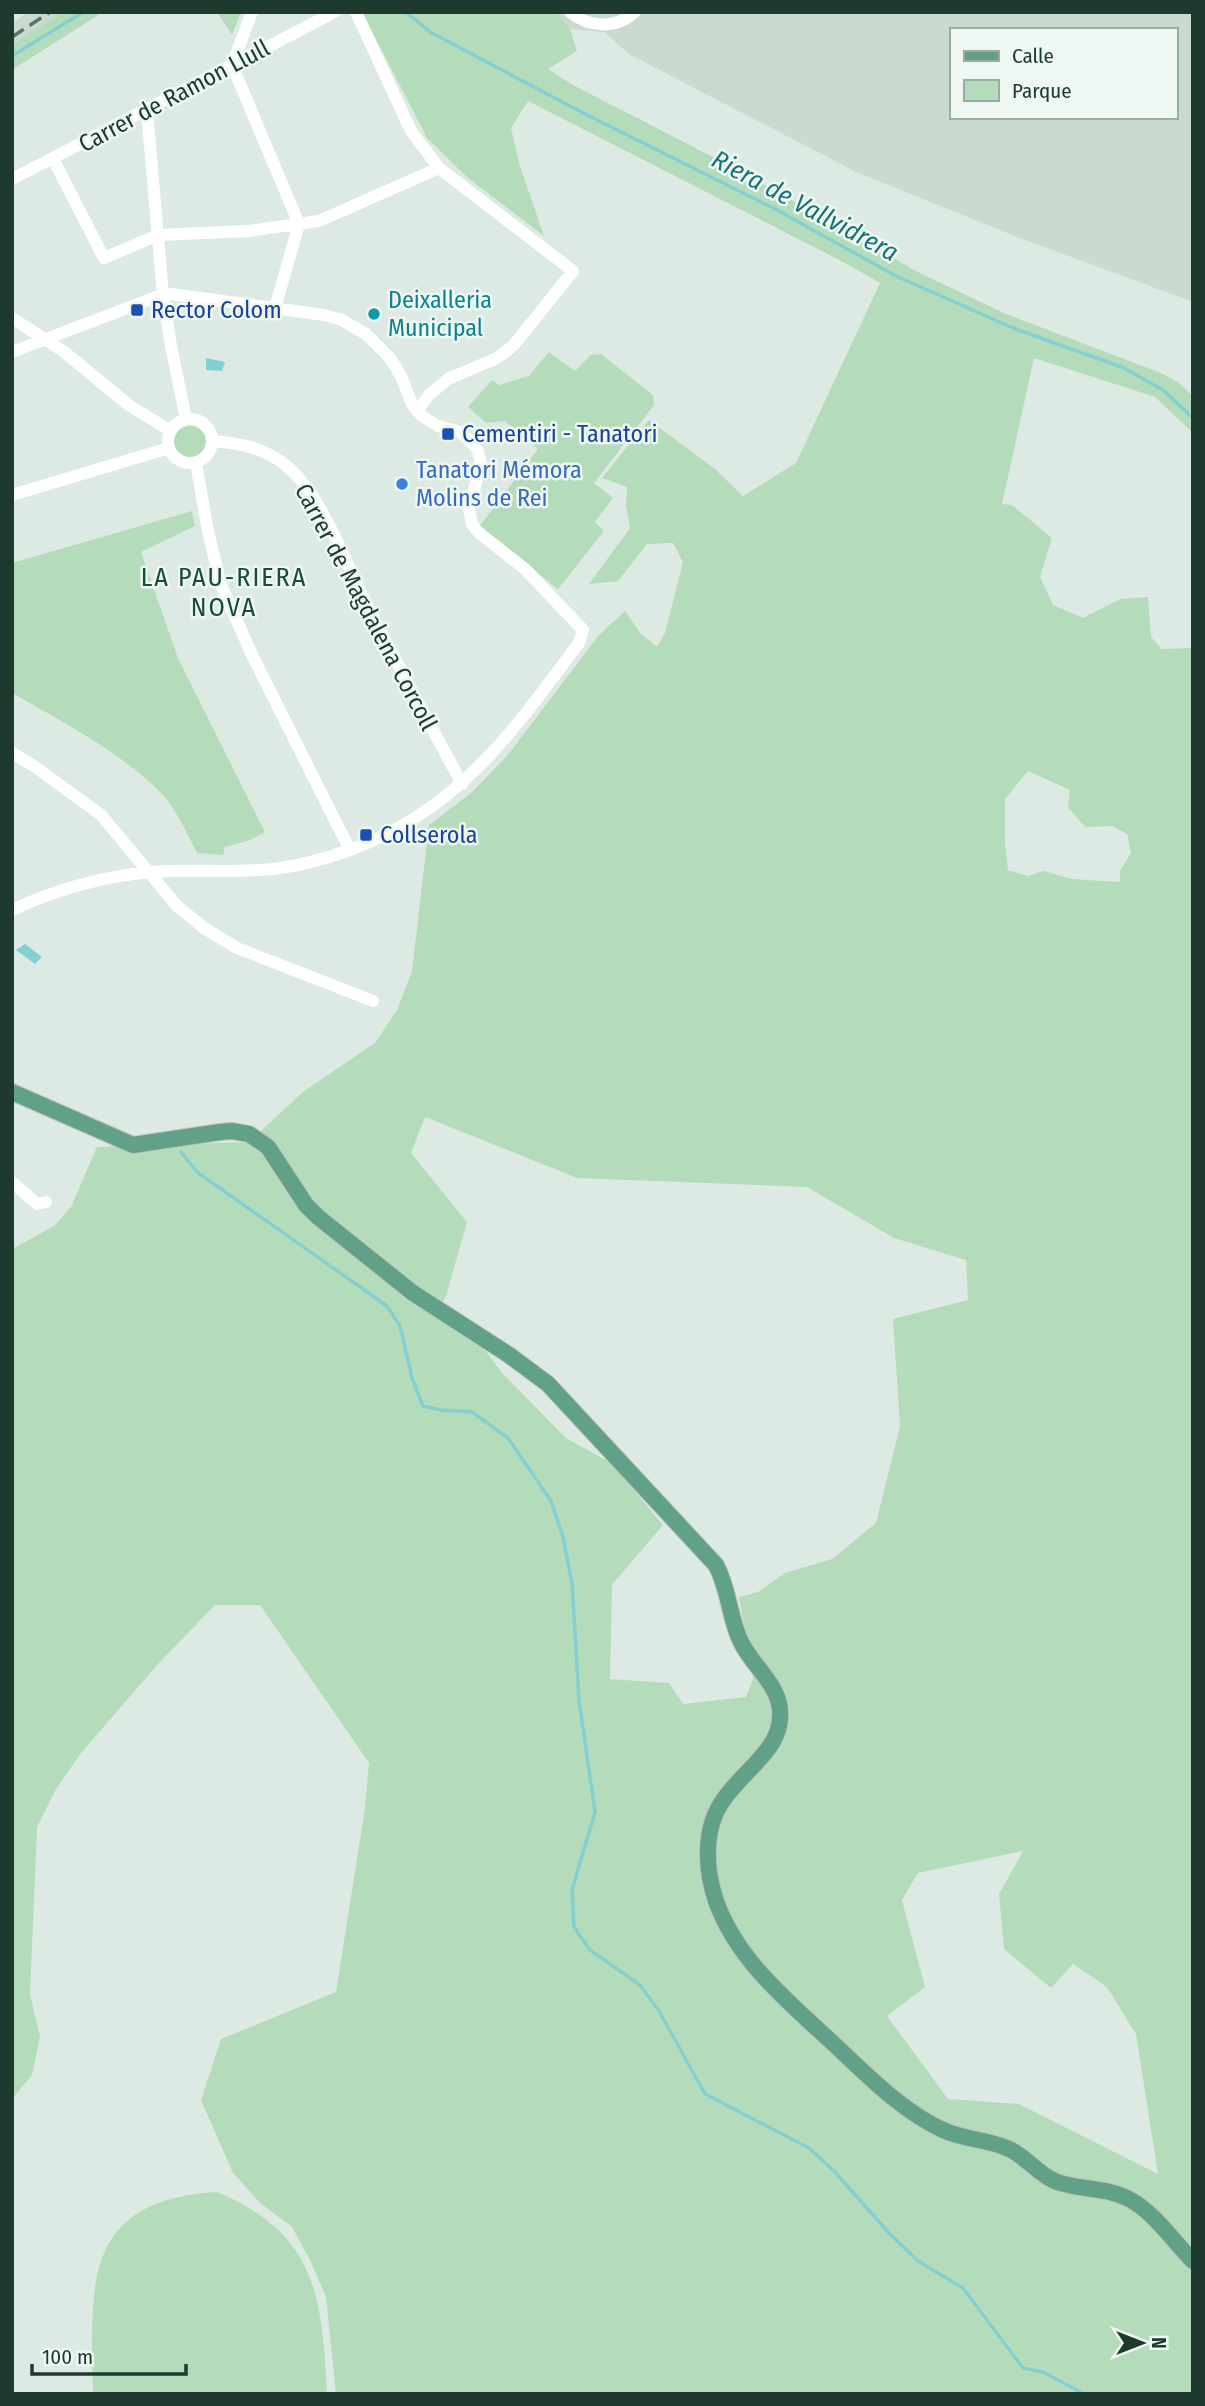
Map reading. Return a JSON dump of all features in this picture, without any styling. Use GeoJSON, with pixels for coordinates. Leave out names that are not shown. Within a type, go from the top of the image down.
{"type":"FeatureCollection","features":[{"type":"Feature","properties":{"kind":"main road"},"geometry":{"type":"LineString","coordinates":[[12,1093],[133,1145],[232,1131],[249,1134],[261,1141],[274,1155],[306,1205],[317,1217],[413,1293],[548,1384],[716,1565],[726,1586],[739,1639],[779,1701],[780,1719],[775,1739],[720,1806],[709,1840],[709,1865],[715,1899],[730,1929],[755,1966],[775,1989],[885,2092],[917,2115],[952,2134],[1009,2149],[1055,2181],[1112,2192],[1130,2199],[1193,2261]]}},
{"type":"Feature","properties":{"kind":"street"},"geometry":{"type":"LineString","coordinates":[[252,12],[232,65],[299,224],[275,308]]}},
{"type":"Feature","properties":{"kind":"street","name":"Carrer de Ramon Llull"},"geometry":{"type":"LineString","coordinates":[[12,179],[335,12]]}},
{"type":"Feature","properties":{"kind":"street"},"geometry":{"type":"LineString","coordinates":[[356,12],[411,131],[439,169],[573,271],[513,346],[497,358],[448,379],[429,395],[417,411]]}},
{"type":"Feature","properties":{"kind":"street"},"geometry":{"type":"LineString","coordinates":[[570,12],[589,24],[604,25],[624,21],[635,12]]}},
{"type":"Feature","properties":{"kind":"street"},"geometry":{"type":"LineString","coordinates":[[147,110],[163,295],[174,366],[186,419]]}},
{"type":"Feature","properties":{"kind":"street"},"geometry":{"type":"LineString","coordinates":[[53,159],[104,258],[158,235],[249,231],[319,221],[439,169]]}},
{"type":"Feature","properties":{"kind":"street"},"geometry":{"type":"LineString","coordinates":[[12,352],[171,294],[342,320],[366,334],[390,358],[417,411],[429,422],[460,432],[474,444],[481,464],[470,502],[469,517],[472,524],[478,532],[524,569],[583,630],[579,643],[495,751],[436,805],[371,842],[312,862],[274,869],[151,872],[82,886],[12,910]]}},
{"type":"Feature","properties":{"kind":"street"},"geometry":{"type":"LineString","coordinates":[[14,322],[63,351],[130,406],[171,430]]}},
{"type":"Feature","properties":{"kind":"street"},"geometry":{"type":"LineString","coordinates":[[186,419],[193,419],[210,430],[212,440],[208,455],[196,463],[177,459],[169,448],[171,430],[186,419]]}},
{"type":"Feature","properties":{"kind":"street","name":"Carrer de Magdalena Corcoll"},"geometry":{"type":"LineString","coordinates":[[212,440],[244,444],[261,450],[284,464],[307,489],[462,784]]}},
{"type":"Feature","properties":{"kind":"street"},"geometry":{"type":"LineString","coordinates":[[12,495],[169,448]]}},
{"type":"Feature","properties":{"kind":"street"},"geometry":{"type":"LineString","coordinates":[[196,463],[221,584],[253,657],[350,850]]}},
{"type":"Feature","properties":{"kind":"street"},"geometry":{"type":"LineString","coordinates":[[12,753],[102,815],[177,906],[204,928],[237,948],[373,1001]]}},
{"type":"Feature","properties":{"kind":"street"},"geometry":{"type":"LineString","coordinates":[[12,1182],[37,1204],[46,1202]]}},
{"type":"Feature","properties":{"kind":"shaded area"},"geometry":{"type":"Polygon","coordinates":[[[29,12],[62,12],[12,44],[12,23],[29,12]]]}},
{"type":"Feature","properties":{"kind":"shaded area"},"geometry":{"type":"Polygon","coordinates":[[[557,12],[1193,12],[1193,302],[1017,237],[856,172],[629,54],[604,32],[570,29],[557,12]]]}},
{"type":"Feature","properties":{"kind":"green space"},"geometry":{"type":"Polygon","coordinates":[[[62,12],[103,12],[12,70],[12,44],[62,12]]]}},
{"type":"Feature","properties":{"kind":"green space"},"geometry":{"type":"Polygon","coordinates":[[[217,12],[241,12],[232,35],[217,12]]]}},
{"type":"Feature","properties":{"kind":"green space"},"geometry":{"type":"Polygon","coordinates":[[[362,12],[557,12],[570,29],[577,51],[548,69],[571,84],[744,173],[918,272],[1006,314],[1161,373],[1178,382],[1193,396],[1193,433],[1155,397],[1034,358],[1002,504],[1012,505],[1052,538],[1040,577],[1053,605],[1083,618],[1120,599],[1148,597],[1151,637],[1162,649],[1193,648],[1193,2394],[336,2394],[326,2297],[309,2258],[292,2227],[260,2203],[233,2173],[201,2100],[221,2039],[336,1992],[365,1808],[369,1763],[260,1605],[215,1605],[158,1664],[81,1753],[56,1789],[37,1827],[30,1995],[40,2036],[32,2075],[12,2099],[12,1249],[54,1226],[71,1207],[97,1147],[249,1142],[304,1091],[375,1043],[397,1010],[412,971],[429,825],[471,793],[507,756],[598,636],[625,611],[641,634],[657,647],[665,633],[683,562],[673,543],[647,544],[618,581],[589,584],[630,528],[626,505],[627,487],[602,478],[649,420],[715,469],[743,496],[796,463],[880,283],[528,101],[511,128],[519,163],[544,236],[468,178],[427,138],[362,12]],[[1028,771],[1005,799],[1008,870],[1028,876],[1043,871],[1072,879],[1120,882],[1120,871],[1131,853],[1127,834],[1112,826],[1085,827],[1068,807],[1070,790],[1028,771]],[[425,1117],[411,1153],[467,1222],[446,1296],[435,1316],[483,1347],[502,1373],[566,1438],[611,1463],[663,1525],[612,1585],[610,1679],[669,1683],[683,1704],[746,1697],[753,1679],[739,1597],[758,1592],[785,1573],[832,1559],[876,1523],[900,1426],[893,1319],[968,1300],[966,1260],[894,1238],[807,1187],[577,1178],[425,1117]],[[1023,1851],[918,1873],[902,1900],[925,1987],[887,2016],[948,2099],[1019,2104],[1158,2174],[1136,2034],[1107,1987],[1073,1964],[1051,1988],[1004,1949],[999,1894],[1023,1851]]]}},
{"type":"Feature","properties":{"kind":"green space"},"geometry":{"type":"Polygon","coordinates":[[[549,352],[575,371],[591,355],[601,354],[653,395],[654,405],[594,483],[613,498],[595,522],[604,531],[558,589],[479,527],[538,449],[505,421],[486,423],[468,407],[492,380],[499,385],[529,376],[549,352]]]}},
{"type":"Feature","properties":{"kind":"green space"},"geometry":{"type":"Polygon","coordinates":[[[190,426],[201,431],[206,442],[201,453],[190,458],[179,453],[174,442],[179,431],[190,426]]]}},
{"type":"Feature","properties":{"kind":"green space"},"geometry":{"type":"Polygon","coordinates":[[[192,511],[195,526],[141,552],[178,658],[265,832],[250,840],[225,847],[223,855],[197,853],[172,807],[145,778],[90,738],[12,693],[12,563],[192,511]]]}},
{"type":"Feature","properties":{"kind":"green space"},"geometry":{"type":"Polygon","coordinates":[[[217,2192],[250,2209],[276,2228],[294,2249],[308,2272],[322,2327],[327,2394],[93,2394],[92,2318],[95,2285],[103,2256],[117,2231],[140,2212],[173,2199],[217,2192]]]}},
{"type":"Feature","properties":{"kind":"water"},"geometry":{"type":"Polygon","coordinates":[[[206,358],[225,362],[222,371],[206,370],[206,358]]]}},
{"type":"Feature","properties":{"kind":"water"},"geometry":{"type":"Polygon","coordinates":[[[25,944],[42,957],[35,964],[16,950],[25,944]]]}},
{"type":"Feature","properties":{"kind":"waterway"},"geometry":{"type":"LineString","coordinates":[[12,56],[83,12]]}},
{"type":"Feature","properties":{"kind":"waterway","name":"Riera de Vallvidrera"},"geometry":{"type":"LineString","coordinates":[[406,12],[430,32],[587,115],[775,209],[896,276],[1013,328],[1124,368],[1163,390],[1193,418]]}},
{"type":"Feature","properties":{"kind":"waterway"},"geometry":{"type":"LineString","coordinates":[[181,1152],[197,1172],[387,1306],[400,1326],[412,1378],[423,1406],[472,1412],[508,1438],[551,1501],[563,1537],[572,1584],[579,1700],[595,1812],[572,1890],[574,1927],[590,1950],[640,1985],[659,2011],[705,2094],[809,2148],[918,2261],[963,2288],[1023,2368],[1043,2372],[1084,2394]]}},
{"type":"Feature","properties":{"kind":"railway"},"geometry":{"type":"LineString","coordinates":[[12,37],[50,12]]}},
{"type":"Feature","properties":{"kind":"place","name":"Rector Colom"},"geometry":{"type":"Point","coordinates":[137,310]}},
{"type":"Feature","properties":{"kind":"place","name":"Deixalleria Municipal"},"geometry":{"type":"Point","coordinates":[374,314]}},
{"type":"Feature","properties":{"kind":"place","name":"Cementiri - Tanatori"},"geometry":{"type":"Point","coordinates":[448,434]}},
{"type":"Feature","properties":{"kind":"place","name":"Tanatori Mémora Molins de Rei"},"geometry":{"type":"Point","coordinates":[402,484]}},
{"type":"Feature","properties":{"kind":"place","name":"Collserola"},"geometry":{"type":"Point","coordinates":[366,835]}},
{"type":"Feature","properties":{"kind":"district","name":"LA PAU-RIERA NOVA"},"geometry":{"type":"Point","coordinates":[224,592]}}]}
